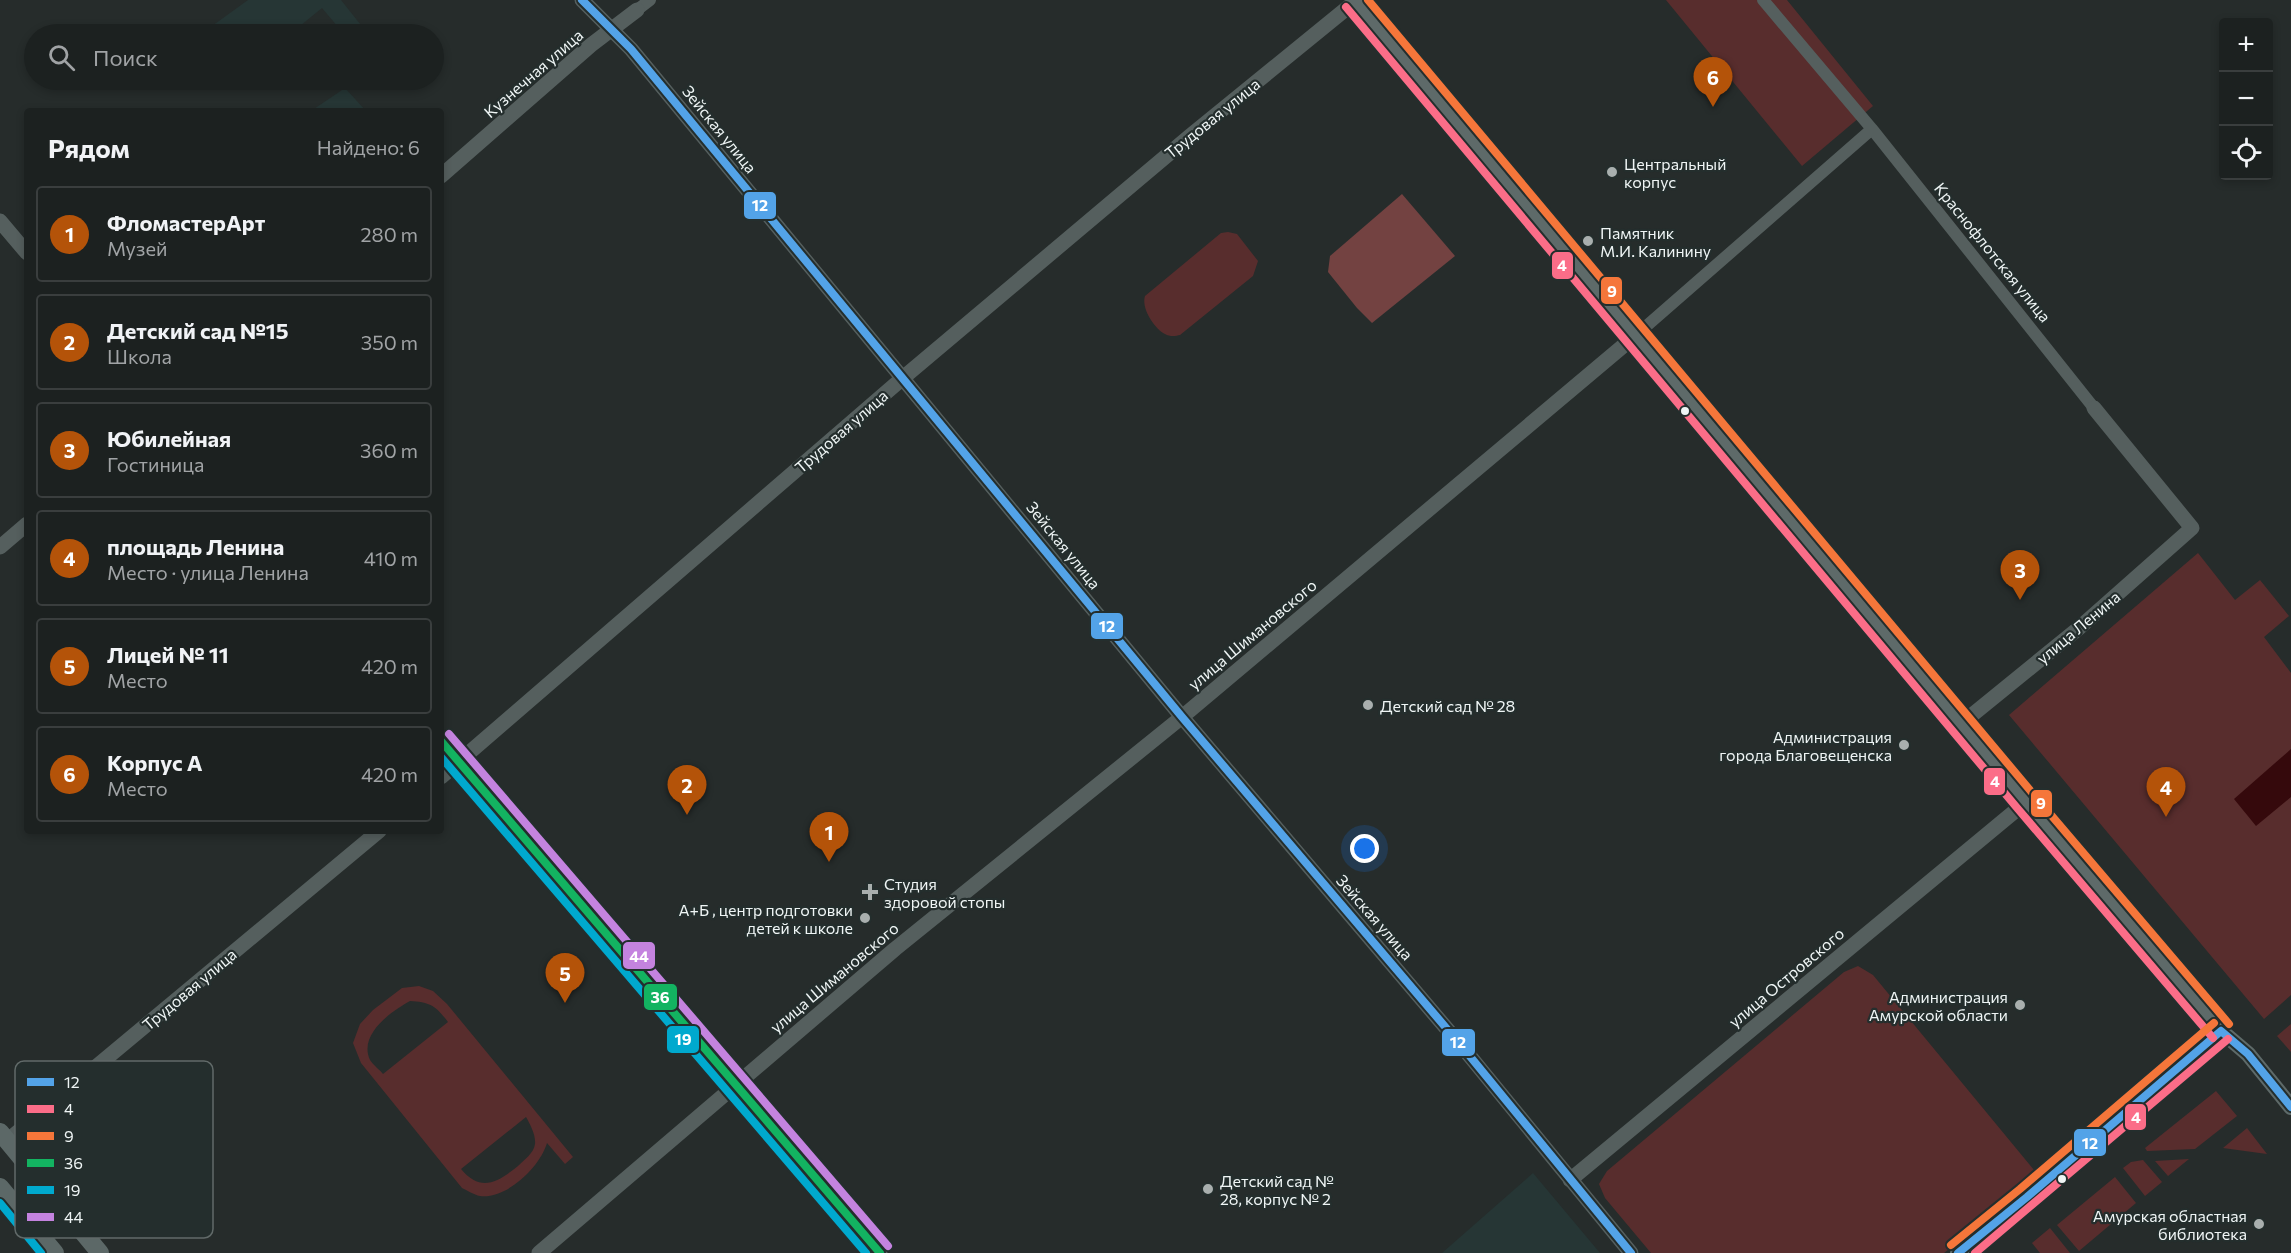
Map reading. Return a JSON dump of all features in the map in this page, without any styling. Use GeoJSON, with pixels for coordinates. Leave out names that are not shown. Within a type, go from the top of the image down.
{"type":"FeatureCollection","features":[{"type":"Feature","properties":{"kind":"main road"},"geometry":{"type":"LineString","coordinates":[[1355,1],[2026,802],[2221,1031],[2248,1054],[2291,1107]]}},
{"type":"Feature","properties":{"kind":"main road"},"geometry":{"type":"LineString","coordinates":[[1958,1253],[2221,1031]]}},
{"type":"Feature","properties":{"kind":"main road"},"geometry":{"type":"LineString","coordinates":[[2,1140],[15,1155]]}},
{"type":"Feature","properties":{"kind":"main road"},"geometry":{"type":"LineString","coordinates":[[0,1187],[15,1205]]}},
{"type":"Feature","properties":{"kind":"main road"},"geometry":{"type":"LineString","coordinates":[[42,1238],[55,1253]]}},
{"type":"Feature","properties":{"kind":"main road"},"geometry":{"type":"LineString","coordinates":[[87,1238],[100,1253]]}},
{"type":"Feature","properties":{"kind":"street","name":"Зейская улица"},"geometry":{"type":"LineString","coordinates":[[582,0],[614,30],[904,377],[1182,717],[1464,1049],[1630,1253]]}},
{"type":"Feature","properties":{"kind":"street","name":"Кузнечная улица"},"geometry":{"type":"LineString","coordinates":[[444,173],[591,45],[614,30],[650,0]]}},
{"type":"Feature","properties":{"kind":"street","name":"Краснофлотская улица"},"geometry":{"type":"LineString","coordinates":[[1763,0],[1872,129],[2192,528]]}},
{"type":"Feature","properties":{"kind":"street","name":"Трудовая улица"},"geometry":{"type":"LineString","coordinates":[[444,774],[904,377],[1190,136],[1355,1]]}},
{"type":"Feature","properties":{"kind":"street","name":"улица Шимановского"},"geometry":{"type":"LineString","coordinates":[[538,1253],[894,949],[1182,717],[1635,336],[1872,129]]}},
{"type":"Feature","properties":{"kind":"street"},"geometry":{"type":"LineString","coordinates":[[0,221],[24,249]]}},
{"type":"Feature","properties":{"kind":"street"},"geometry":{"type":"LineString","coordinates":[[0,547],[24,527]]}},
{"type":"Feature","properties":{"kind":"street","name":"улица Ленина"},"geometry":{"type":"LineString","coordinates":[[1961,724],[2079,628],[2192,528]]}},
{"type":"Feature","properties":{"kind":"street"},"geometry":{"type":"LineString","coordinates":[[444,745],[880,1253]]}},
{"type":"Feature","properties":{"kind":"street","name":"улица Островского"},"geometry":{"type":"LineString","coordinates":[[1570,1180],[2026,802]]}},
{"type":"Feature","properties":{"kind":"street","name":"Трудовая улица"},"geometry":{"type":"LineString","coordinates":[[98,1061],[375,834]]}},
{"type":"Feature","properties":{"kind":"street","name":"Трудовая улица"},"geometry":{"type":"LineString","coordinates":[[2,1140],[15,1129]]}},
{"type":"Feature","properties":{"kind":"shaded area"},"geometry":{"type":"Polygon","coordinates":[[[248,0],[341,0],[360,24],[336,24],[322,8],[302,24],[215,24],[248,0]]]}},
{"type":"Feature","properties":{"kind":"shaded area"},"geometry":{"type":"Polygon","coordinates":[[[1666,0],[1787,0],[1873,106],[1802,166],[1666,0]]]}},
{"type":"Feature","properties":{"kind":"shaded area"},"geometry":{"type":"Polygon","coordinates":[[[342,90],[347,90],[363,108],[315,108],[342,90]]]}},
{"type":"Feature","properties":{"kind":"shaded area"},"geometry":{"type":"Polygon","coordinates":[[[1402,194],[1455,256],[1372,323],[1328,272],[1330,256],[1402,194]]]}},
{"type":"Feature","properties":{"kind":"shaded area"},"geometry":{"type":"Polygon","coordinates":[[[1221,233],[1237,234],[1258,261],[1253,276],[1180,335],[1165,334],[1149,317],[1144,301],[1145,296],[1221,233]]]}},
{"type":"Feature","properties":{"kind":"shaded area"},"geometry":{"type":"Polygon","coordinates":[[[2198,553],[2235,600],[2260,580],[2289,616],[2264,637],[2291,673],[2291,995],[2264,1019],[2009,715],[2198,553]]]}},
{"type":"Feature","properties":{"kind":"shaded area"},"geometry":{"type":"Polygon","coordinates":[[[2291,749],[2291,797],[2256,826],[2234,799],[2291,749]]]}},
{"type":"Feature","properties":{"kind":"shaded area"},"geometry":{"type":"Polygon","coordinates":[[[1858,966],[1873,975],[2034,1170],[2032,1183],[1944,1253],[1651,1253],[1605,1198],[1599,1184],[1607,1171],[1844,972],[1858,966]]]}},
{"type":"Feature","properties":{"kind":"shaded area"},"geometry":{"type":"Polygon","coordinates":[[[419,986],[433,991],[447,1004],[573,1157],[565,1164],[547,1143],[530,1171],[511,1187],[490,1196],[473,1194],[462,1188],[361,1063],[353,1043],[360,1024],[373,1010],[402,988],[419,986]],[[410,1001],[386,1017],[369,1041],[370,1060],[383,1074],[448,1022],[432,1006],[423,1002],[410,1001]],[[526,1117],[461,1169],[468,1176],[483,1183],[503,1177],[518,1166],[531,1153],[535,1144],[534,1133],[526,1117]]]}},
{"type":"Feature","properties":{"kind":"shaded area"},"geometry":{"type":"Polygon","coordinates":[[[2291,1024],[2291,1052],[2277,1036],[2291,1024]]]}},
{"type":"Feature","properties":{"kind":"shaded area"},"geometry":{"type":"Polygon","coordinates":[[[2216,1091],[2237,1116],[2195,1149],[2147,1151],[2145,1148],[2216,1091]]]}},
{"type":"Feature","properties":{"kind":"shaded area"},"geometry":{"type":"Polygon","coordinates":[[[2247,1128],[2267,1154],[2223,1148],[2247,1128]]]}},
{"type":"Feature","properties":{"kind":"shaded area"},"geometry":{"type":"Polygon","coordinates":[[[2189,1159],[2168,1176],[2155,1161],[2189,1159]]]}},
{"type":"Feature","properties":{"kind":"shaded area"},"geometry":{"type":"Polygon","coordinates":[[[2143,1160],[2162,1182],[2145,1196],[2123,1168],[2131,1162],[2143,1160]]]}},
{"type":"Feature","properties":{"kind":"shaded area"},"geometry":{"type":"Polygon","coordinates":[[[1533,1173],[1600,1253],[1442,1253],[1533,1173]]]}},
{"type":"Feature","properties":{"kind":"shaded area"},"geometry":{"type":"Polygon","coordinates":[[[2115,1177],[2136,1203],[2079,1251],[2057,1225],[2115,1177]]]}},
{"type":"Feature","properties":{"kind":"shaded area"},"geometry":{"type":"Polygon","coordinates":[[[2050,1228],[2070,1253],[2040,1253],[2032,1243],[2050,1228]]]}},
{"type":"Feature","properties":{"kind":"transit line","name":"12"},"geometry":{"type":"LineString","coordinates":[[582,0],[631,49],[1182,717],[1464,1049],[1631,1253]]}},
{"type":"Feature","properties":{"kind":"transit line","name":"9"},"geometry":{"type":"LineString","coordinates":[[1368,0],[2034,795],[2229,1024]]}},
{"type":"Feature","properties":{"kind":"transit line","name":"4"},"geometry":{"type":"LineString","coordinates":[[1346,7],[2018,809],[2213,1038]]}},
{"type":"Feature","properties":{"kind":"transit line","name":"44"},"geometry":{"type":"LineString","coordinates":[[449,734],[888,1246]]}},
{"type":"Feature","properties":{"kind":"transit line","name":"36"},"geometry":{"type":"LineString","coordinates":[[444,744],[880,1253]]}},
{"type":"Feature","properties":{"kind":"transit line","name":"19"},"geometry":{"type":"LineString","coordinates":[[444,761],[866,1253]]}},
{"type":"Feature","properties":{"kind":"transit line","name":"9"},"geometry":{"type":"LineString","coordinates":[[1951,1245],[2214,1023]]}},
{"type":"Feature","properties":{"kind":"transit line","name":"12"},"geometry":{"type":"LineString","coordinates":[[2221,1031],[2248,1054],[2291,1107]]}},
{"type":"Feature","properties":{"kind":"transit line","name":"12"},"geometry":{"type":"LineString","coordinates":[[1958,1253],[2221,1031]]}},
{"type":"Feature","properties":{"kind":"transit line","name":"4"},"geometry":{"type":"LineString","coordinates":[[1975,1253],[2228,1039]]}},
{"type":"Feature","properties":{"kind":"transit line","name":"19"},"geometry":{"type":"LineString","coordinates":[[0,1203],[15,1221]]}},
{"type":"Feature","properties":{"kind":"transit line","name":"19"},"geometry":{"type":"LineString","coordinates":[[29,1238],[41,1253]]}},
{"type":"Feature","properties":{"kind":"place","name":"Корпус А"},"geometry":{"type":"Point","coordinates":[1713,107]}},
{"type":"Feature","properties":{"kind":"place","name":"Центральный корпус"},"geometry":{"type":"Point","coordinates":[1612,172]}},
{"type":"Feature","properties":{"kind":"place","name":"Памятник М.И. Калинину"},"geometry":{"type":"Point","coordinates":[1588,241]}},
{"type":"Feature","properties":{"kind":"place","name":"Юбилейная"},"geometry":{"type":"Point","coordinates":[2020,600]}},
{"type":"Feature","properties":{"kind":"place","name":"Детский сад № 28"},"geometry":{"type":"Point","coordinates":[1368,705]}},
{"type":"Feature","properties":{"kind":"place","name":"Администрация города Благовещенска"},"geometry":{"type":"Point","coordinates":[1904,745]}},
{"type":"Feature","properties":{"kind":"place","name":"Детский сад №15"},"geometry":{"type":"Point","coordinates":[687,815]}},
{"type":"Feature","properties":{"kind":"place","name":"площадь Ленина"},"geometry":{"type":"Point","coordinates":[2166,817]}},
{"type":"Feature","properties":{"kind":"place","name":"ФломастерАрт"},"geometry":{"type":"Point","coordinates":[829,862]}},
{"type":"Feature","properties":{"kind":"place","name":"Студия здоровой стопы"},"geometry":{"type":"Point","coordinates":[870,892]}},
{"type":"Feature","properties":{"kind":"place","name":"А+Б , центр подготовки детей к школе"},"geometry":{"type":"Point","coordinates":[865,918]}},
{"type":"Feature","properties":{"kind":"place","name":"Лицей № 11"},"geometry":{"type":"Point","coordinates":[565,1003]}},
{"type":"Feature","properties":{"kind":"place","name":"Администрация Амурской области"},"geometry":{"type":"Point","coordinates":[2020,1005]}},
{"type":"Feature","properties":{"kind":"place","name":"Детский сад № 28, корпус № 2"},"geometry":{"type":"Point","coordinates":[1208,1189]}},
{"type":"Feature","properties":{"kind":"place","name":"Амурская областная библиотека"},"geometry":{"type":"Point","coordinates":[2259,1224]}}]}
